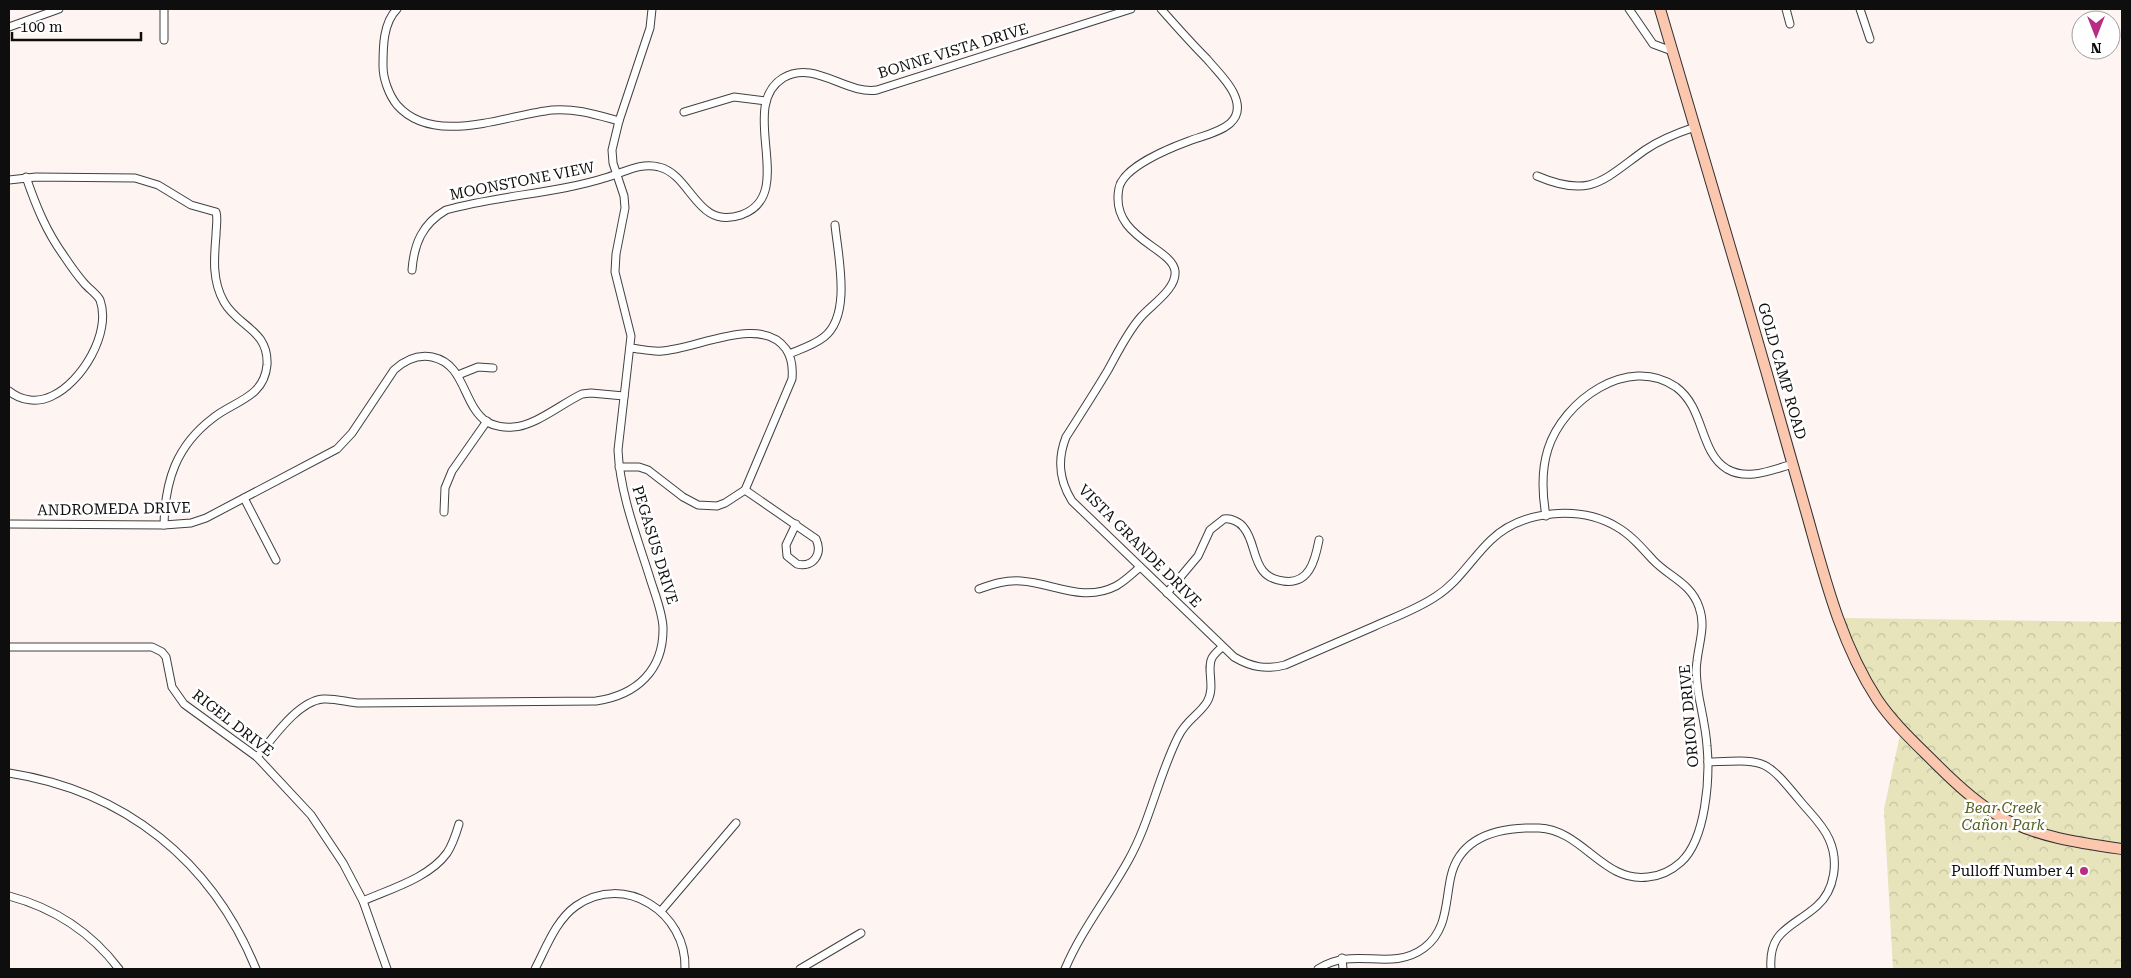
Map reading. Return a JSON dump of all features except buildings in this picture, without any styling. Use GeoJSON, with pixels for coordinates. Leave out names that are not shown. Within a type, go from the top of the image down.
{"type":"FeatureCollection","features":[{"type":"Feature","properties":{"kind":"street"},"geometry":{"type":"LineString","coordinates":[[9,26],[59,9]]}},
{"type":"Feature","properties":{"kind":"street"},"geometry":{"type":"LineString","coordinates":[[164,9],[164,40]]}},
{"type":"Feature","properties":{"kind":"street"},"geometry":{"type":"LineString","coordinates":[[397,9],[386,26],[384,75],[390,94],[395,102],[411,117],[434,126],[460,126],[552,110],[566,110],[590,113],[619,121]]}},
{"type":"Feature","properties":{"kind":"street","name":"PEGASUS DRIVE"},"geometry":{"type":"LineString","coordinates":[[257,757],[297,712],[318,700],[325,699],[358,703],[596,701],[622,695],[642,682],[655,664],[659,653],[663,627],[659,608],[624,496],[619,467],[618,450],[631,348],[630,328],[616,272],[616,254],[625,208],[624,196],[612,157],[619,121],[650,28],[652,9]]}},
{"type":"Feature","properties":{"kind":"street","name":"BONNE VISTA DRIVE"},"geometry":{"type":"LineString","coordinates":[[766,101],[775,84],[790,74],[808,73],[862,91],[878,90],[1131,9]]}},
{"type":"Feature","properties":{"kind":"street","name":"VISTA GRANDE DRIVE"},"geometry":{"type":"LineString","coordinates":[[1161,9],[1228,84],[1236,100],[1235,116],[1225,128],[1214,134],[1182,143],[1143,163],[1132,170],[1120,183],[1118,199],[1124,218],[1139,238],[1171,261],[1175,272],[1174,278],[1171,285],[1145,312],[1130,333],[1066,437],[1060,458],[1062,480],[1072,501],[1222,647]]}},
{"type":"Feature","properties":{"kind":"street"},"geometry":{"type":"LineString","coordinates":[[1628,9],[1652,44],[1672,51]]}},
{"type":"Feature","properties":{"kind":"street","name":"GOLD CAMP ROAD"},"geometry":{"type":"LineString","coordinates":[[1660,9],[1793,464],[1827,588],[1839,622],[1864,678],[1877,699],[1901,730],[1976,800],[2000,817],[2056,837],[2122,849]]}},
{"type":"Feature","properties":{"kind":"street"},"geometry":{"type":"LineString","coordinates":[[1786,9],[1790,24]]}},
{"type":"Feature","properties":{"kind":"street"},"geometry":{"type":"LineString","coordinates":[[1860,9],[1870,39]]}},
{"type":"Feature","properties":{"kind":"street"},"geometry":{"type":"LineString","coordinates":[[616,174],[641,166],[660,167],[674,175],[698,203],[712,214],[732,217],[756,206],[761,200],[767,185],[764,116],[766,101],[734,97],[724,98],[684,112]]}},
{"type":"Feature","properties":{"kind":"street"},"geometry":{"type":"LineString","coordinates":[[1537,176],[1570,187],[1598,183],[1662,140],[1695,127]]}},
{"type":"Feature","properties":{"kind":"street","name":"MOONSTONE VIEW"},"geometry":{"type":"LineString","coordinates":[[412,270],[414,253],[422,231],[435,216],[446,210],[572,187],[616,174]]}},
{"type":"Feature","properties":{"kind":"street"},"geometry":{"type":"LineString","coordinates":[[9,180],[26,177],[135,178],[158,185],[184,202],[212,210],[217,215],[214,269],[220,292],[230,310],[262,340],[266,349],[267,367],[261,384],[254,393],[214,417],[191,438],[182,451],[166,490],[164,525]]}},
{"type":"Feature","properties":{"kind":"street"},"geometry":{"type":"LineString","coordinates":[[9,391],[21,398],[36,400],[51,397],[60,392],[78,374],[93,352],[98,343],[101,326],[100,300],[85,285],[50,237],[40,219],[26,177]]}},
{"type":"Feature","properties":{"kind":"street"},"geometry":{"type":"LineString","coordinates":[[789,354],[824,337],[840,314],[841,294],[835,225]]}},
{"type":"Feature","properties":{"kind":"street"},"geometry":{"type":"LineString","coordinates":[[619,467],[639,467],[648,470],[683,497],[698,505],[717,506],[734,498],[745,490],[789,388],[793,370],[789,354],[778,340],[762,333],[753,332],[662,351],[631,348]]}},
{"type":"Feature","properties":{"kind":"street","name":"ANDROMEDA DRIVE"},"geometry":{"type":"LineString","coordinates":[[9,524],[164,525],[199,521],[337,449],[352,433],[394,370],[402,363],[420,356],[437,358],[452,367],[474,407],[487,421]]}},
{"type":"Feature","properties":{"kind":"street"},"geometry":{"type":"LineString","coordinates":[[458,375],[478,368],[494,368]]}},
{"type":"Feature","properties":{"kind":"street"},"geometry":{"type":"LineString","coordinates":[[1546,516],[1543,472],[1548,447],[1554,434],[1567,414],[1579,402],[1604,385],[1627,377],[1637,376],[1660,379],[1678,389],[1692,404],[1714,456],[1720,464],[1728,469],[1745,475],[1754,475],[1793,464]]}},
{"type":"Feature","properties":{"kind":"street"},"geometry":{"type":"LineString","coordinates":[[444,512],[445,488],[452,471],[487,421],[504,427],[520,426],[582,394],[624,396]]}},
{"type":"Feature","properties":{"kind":"street"},"geometry":{"type":"LineString","coordinates":[[745,490],[796,524],[815,538],[819,545],[817,558],[808,565],[797,564],[787,556],[786,546],[796,524]]}},
{"type":"Feature","properties":{"kind":"street"},"geometry":{"type":"LineString","coordinates":[[244,498],[276,560]]}},
{"type":"Feature","properties":{"kind":"street","name":"ORION DRIVE"},"geometry":{"type":"LineString","coordinates":[[1222,647],[1234,657],[1251,666],[1267,668],[1285,665],[1409,611],[1434,597],[1458,579],[1498,533],[1517,523],[1546,516],[1584,515],[1609,522],[1632,538],[1661,568],[1676,577],[1693,593],[1698,602],[1703,622],[1696,673],[1708,762],[1705,799],[1696,838],[1687,856],[1663,874],[1640,878],[1619,874],[1609,869],[1568,837],[1543,828],[1508,830],[1487,834],[1470,844],[1457,860],[1451,876],[1441,927],[1437,934],[1423,948],[1415,953],[1398,958],[1342,958],[1318,969]]}},
{"type":"Feature","properties":{"kind":"street"},"geometry":{"type":"LineString","coordinates":[[1167,593],[1198,556],[1210,530],[1224,519],[1233,520],[1245,528],[1259,566],[1264,573],[1277,580],[1295,581],[1308,572],[1315,560],[1319,540]]}},
{"type":"Feature","properties":{"kind":"street"},"geometry":{"type":"LineString","coordinates":[[979,589],[1001,582],[1020,581],[1039,583],[1075,593],[1097,593],[1115,586],[1140,567]]}},
{"type":"Feature","properties":{"kind":"street","name":"RIGEL DRIVE"},"geometry":{"type":"LineString","coordinates":[[9,647],[157,649],[166,657],[172,687],[184,704],[257,757],[311,815],[343,863],[363,901],[387,969]]}},
{"type":"Feature","properties":{"kind":"street"},"geometry":{"type":"LineString","coordinates":[[1065,969],[1136,846],[1171,754],[1184,726],[1205,706],[1209,698],[1212,690],[1210,665],[1212,658],[1222,647]]}},
{"type":"Feature","properties":{"kind":"street"},"geometry":{"type":"LineString","coordinates":[[1708,762],[1755,761],[1770,767],[1823,829],[1832,848],[1834,865],[1831,887],[1818,906],[1788,926],[1777,938],[1770,951],[1771,969]]}},
{"type":"Feature","properties":{"kind":"street"},"geometry":{"type":"LineString","coordinates":[[9,773],[48,781],[92,797],[133,819],[159,837],[187,861],[215,892],[238,930],[256,969]]}},
{"type":"Feature","properties":{"kind":"street"},"geometry":{"type":"LineString","coordinates":[[661,911],[736,823]]}},
{"type":"Feature","properties":{"kind":"street"},"geometry":{"type":"LineString","coordinates":[[363,901],[419,876],[435,865],[450,848],[459,824]]}},
{"type":"Feature","properties":{"kind":"street"},"geometry":{"type":"LineString","coordinates":[[535,969],[558,925],[575,906],[606,895],[618,894],[640,899],[661,911],[670,919],[681,938],[686,960],[685,969]]}},
{"type":"Feature","properties":{"kind":"street"},"geometry":{"type":"LineString","coordinates":[[9,896],[41,906],[72,924],[99,945],[119,969]]}},
{"type":"Feature","properties":{"kind":"street"},"geometry":{"type":"LineString","coordinates":[[800,969],[861,933]]}},
{"type":"Feature","properties":{"kind":"street"},"geometry":{"type":"LineString","coordinates":[[1342,958],[1343,969]]}},
{"type":"Feature","properties":{"kind":"green space","name":"Bear Creek Cañon Park"},"geometry":{"type":"Polygon","coordinates":[[[1843,618],[2122,622],[2122,969],[1893,969],[1884,809],[1900,735],[1906,729],[1886,704],[1869,676],[1843,618]]]}},
{"type":"Feature","properties":{"kind":"place","name":"Pulloff Number 4"},"geometry":{"type":"Point","coordinates":[2084,871]}}]}
